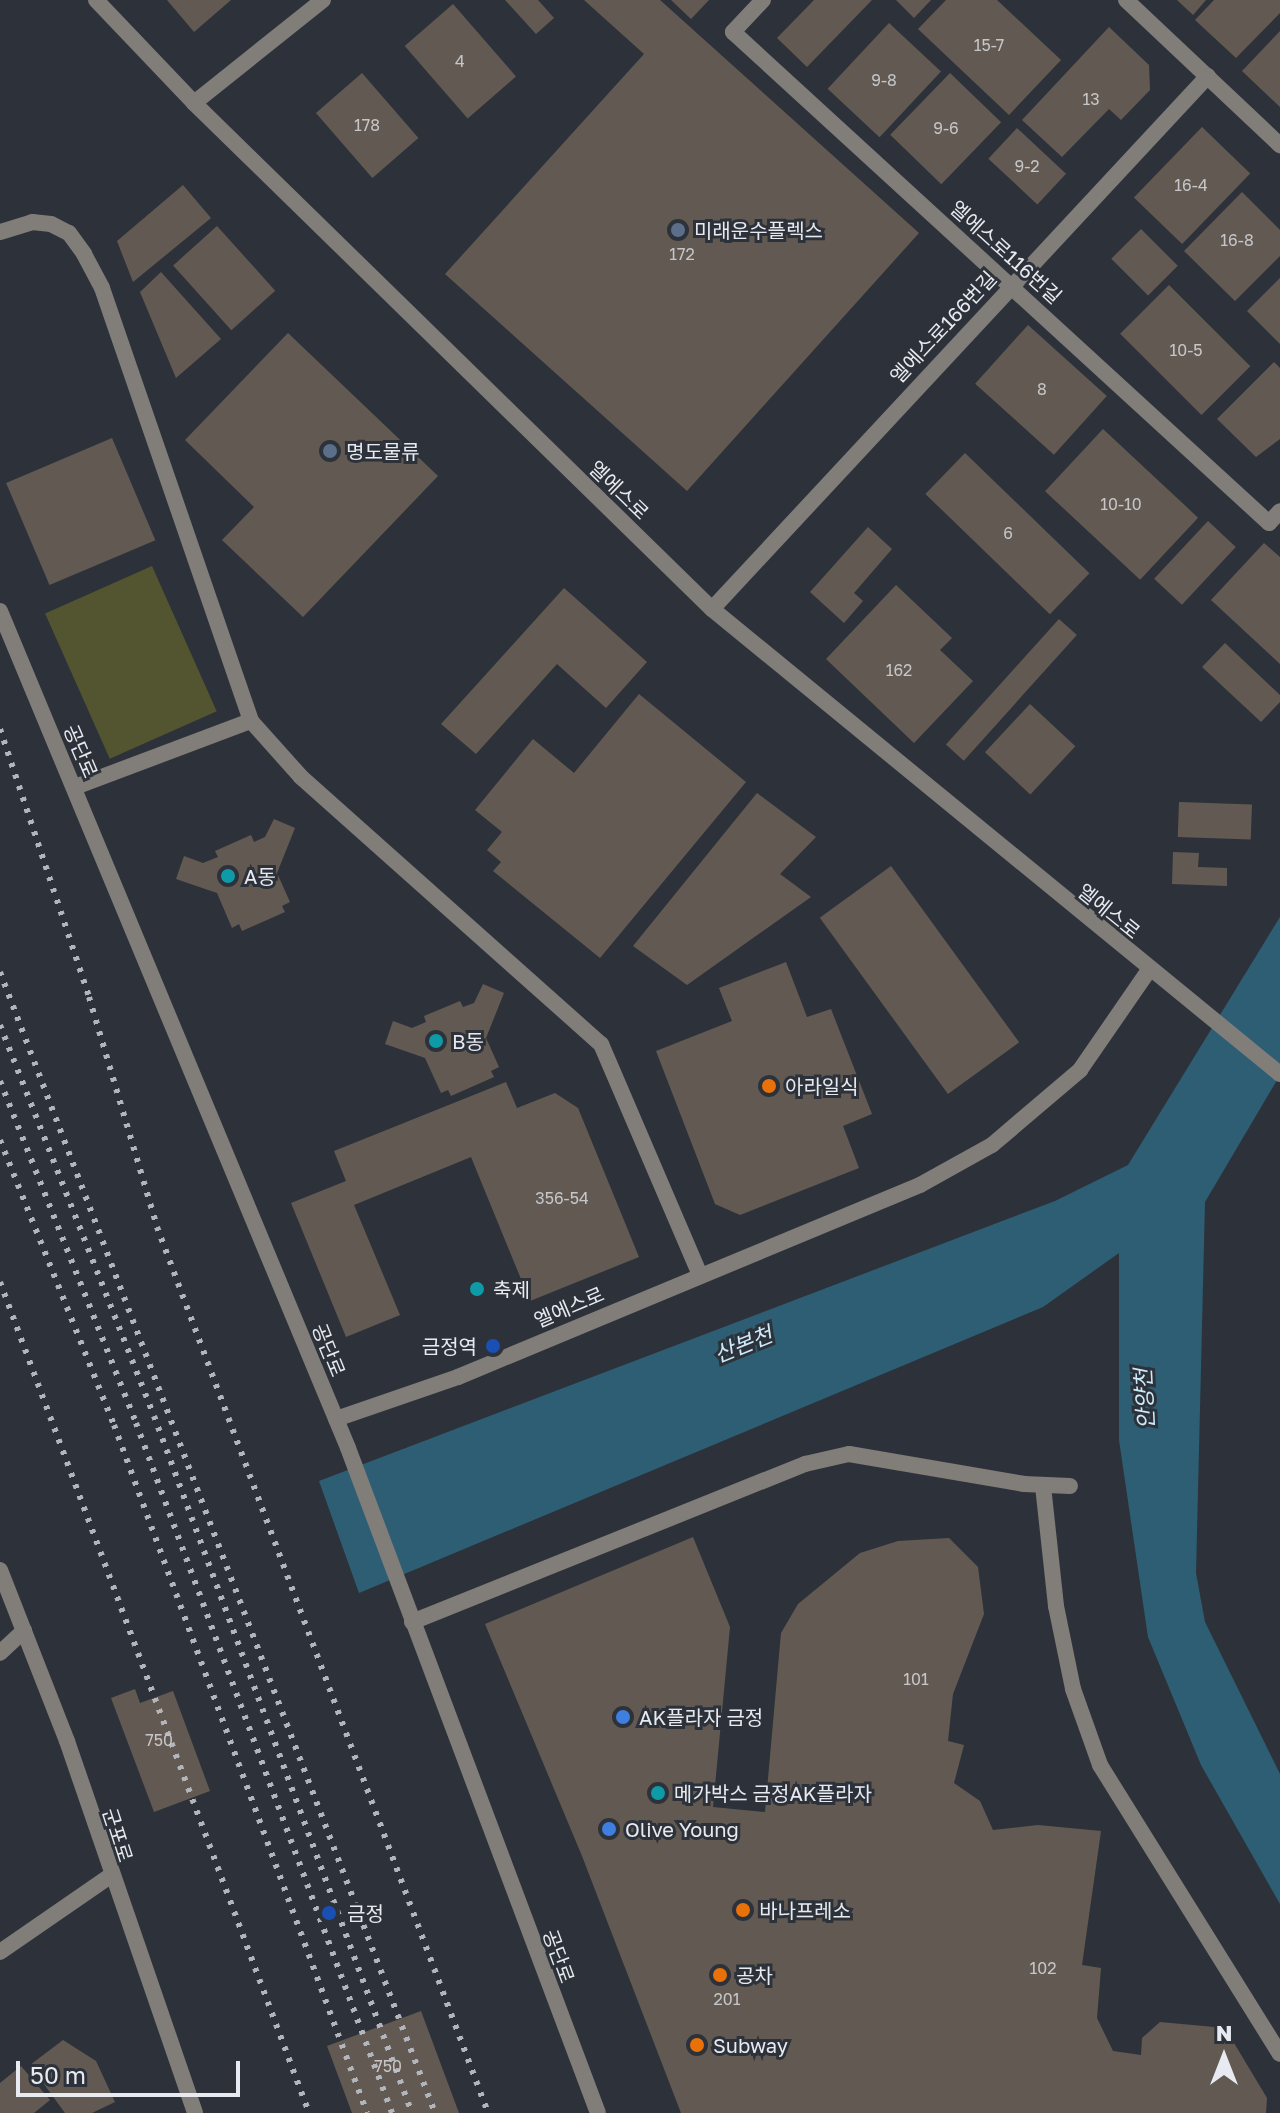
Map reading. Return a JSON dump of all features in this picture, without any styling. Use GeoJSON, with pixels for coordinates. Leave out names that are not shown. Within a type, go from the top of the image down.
{"type":"FeatureCollection","features":[{"type":"Feature","properties":{"kind":"street","name":"엘에스로"},"geometry":{"type":"LineString","coordinates":[[96,0],[194,103],[712,609],[1182,998],[1280,1074]]}},
{"type":"Feature","properties":{"kind":"street"},"geometry":{"type":"LineString","coordinates":[[194,103],[323,0]]}},
{"type":"Feature","properties":{"kind":"street","name":"엘에스로116번길"},"geometry":{"type":"LineString","coordinates":[[763,0],[733,32],[1269,523],[1280,511]]}},
{"type":"Feature","properties":{"kind":"street"},"geometry":{"type":"LineString","coordinates":[[1126,0],[1280,145]]}},
{"type":"Feature","properties":{"kind":"street","name":"엘에스로166번길"},"geometry":{"type":"LineString","coordinates":[[712,609],[1010,283],[1208,76]]}},
{"type":"Feature","properties":{"kind":"street"},"geometry":{"type":"LineString","coordinates":[[0,232],[32,222],[51,224],[69,233],[90,265],[251,721],[301,777],[601,1044],[699,1273]]}},
{"type":"Feature","properties":{"kind":"street","name":"공단로"},"geometry":{"type":"LineString","coordinates":[[0,611],[348,1448],[598,2113]]}},
{"type":"Feature","properties":{"kind":"street"},"geometry":{"type":"LineString","coordinates":[[75,787],[251,721]]}},
{"type":"Feature","properties":{"kind":"street","name":"엘에스로"},"geometry":{"type":"LineString","coordinates":[[336,1419],[458,1377],[699,1273],[920,1185],[992,1145],[1080,1070],[1149,970]]}},
{"type":"Feature","properties":{"kind":"street"},"geometry":{"type":"LineString","coordinates":[[412,1622],[805,1464],[849,1454],[1043,1486],[1070,1486]]}},
{"type":"Feature","properties":{"kind":"street"},"geometry":{"type":"LineString","coordinates":[[1043,1486],[1062,1633],[1073,1689],[1100,1765],[1280,2054]]}},
{"type":"Feature","properties":{"kind":"street","name":"군포로"},"geometry":{"type":"LineString","coordinates":[[0,1570],[67,1741],[110,1876],[195,2113]]}},
{"type":"Feature","properties":{"kind":"street"},"geometry":{"type":"LineString","coordinates":[[0,1653],[24,1631]]}},
{"type":"Feature","properties":{"kind":"street"},"geometry":{"type":"LineString","coordinates":[[0,1952],[110,1876]]}},
{"type":"Feature","properties":{"kind":"green space"},"geometry":{"type":"Polygon","coordinates":[[[152,566],[217,711],[110,759],[45,614],[152,566]]]}},
{"type":"Feature","properties":{"kind":"water"},"geometry":{"type":"Polygon","coordinates":[[[1280,917],[1280,1075],[1205,1202],[1196,1573],[1205,1622],[1280,1774],[1280,1904],[1201,1765],[1148,1637],[1119,1440],[1119,1253],[1043,1307],[359,1593],[319,1481],[1055,1201],[1128,1165],[1280,917]]]}},
{"type":"Feature","properties":{"kind":"building"},"geometry":{"type":"Polygon","coordinates":[[[167,0],[231,0],[194,32],[167,0]]]}},
{"type":"Feature","properties":{"kind":"building"},"geometry":{"type":"Polygon","coordinates":[[[505,0],[538,0],[554,18],[536,34],[505,0]]]}},
{"type":"Feature","properties":{"kind":"building"},"geometry":{"type":"Polygon","coordinates":[[[584,0],[660,0],[919,233],[687,491],[445,274],[644,54],[584,0]]]}},
{"type":"Feature","properties":{"kind":"building"},"geometry":{"type":"Polygon","coordinates":[[[671,0],[709,0],[691,19],[671,0]]]}},
{"type":"Feature","properties":{"kind":"building"},"geometry":{"type":"Polygon","coordinates":[[[814,0],[872,0],[807,67],[777,38],[814,0]]]}},
{"type":"Feature","properties":{"kind":"building"},"geometry":{"type":"Polygon","coordinates":[[[896,0],[931,0],[914,18],[896,0]]]}},
{"type":"Feature","properties":{"kind":"building"},"geometry":{"type":"Polygon","coordinates":[[[946,0],[997,0],[1061,60],[1009,115],[918,29],[946,0]]]}},
{"type":"Feature","properties":{"kind":"building"},"geometry":{"type":"Polygon","coordinates":[[[1177,0],[1206,0],[1193,15],[1177,0]]]}},
{"type":"Feature","properties":{"kind":"building"},"geometry":{"type":"Polygon","coordinates":[[[1214,0],[1280,0],[1280,13],[1236,58],[1195,20],[1214,0]]]}},
{"type":"Feature","properties":{"kind":"building"},"geometry":{"type":"Polygon","coordinates":[[[453,4],[516,76],[468,118],[405,46],[453,4]]]}},
{"type":"Feature","properties":{"kind":"building"},"geometry":{"type":"Polygon","coordinates":[[[889,23],[941,71],[880,137],[828,89],[889,23]]]}},
{"type":"Feature","properties":{"kind":"building"},"geometry":{"type":"Polygon","coordinates":[[[1109,27],[1149,65],[1150,90],[1121,120],[1109,109],[1062,157],[1022,120],[1109,27]]]}},
{"type":"Feature","properties":{"kind":"building"},"geometry":{"type":"Polygon","coordinates":[[[1280,31],[1280,107],[1242,71],[1280,31]]]}},
{"type":"Feature","properties":{"kind":"building"},"geometry":{"type":"Polygon","coordinates":[[[362,73],[418,138],[372,178],[316,113],[362,73]]]}},
{"type":"Feature","properties":{"kind":"building"},"geometry":{"type":"Polygon","coordinates":[[[950,73],[1001,122],[941,184],[890,135],[950,73]]]}},
{"type":"Feature","properties":{"kind":"building"},"geometry":{"type":"Polygon","coordinates":[[[1202,127],[1250,174],[1182,244],[1134,197],[1202,127]]]}},
{"type":"Feature","properties":{"kind":"building"},"geometry":{"type":"Polygon","coordinates":[[[1017,128],[1066,174],[1037,204],[988,159],[1017,128]]]}},
{"type":"Feature","properties":{"kind":"building"},"geometry":{"type":"Polygon","coordinates":[[[183,185],[211,218],[133,282],[117,241],[183,185]]]}},
{"type":"Feature","properties":{"kind":"building"},"geometry":{"type":"Polygon","coordinates":[[[1242,192],[1280,230],[1280,256],[1235,301],[1184,251],[1242,192]]]}},
{"type":"Feature","properties":{"kind":"building"},"geometry":{"type":"Polygon","coordinates":[[[217,226],[275,291],[231,330],[173,265],[217,226]]]}},
{"type":"Feature","properties":{"kind":"building"},"geometry":{"type":"Polygon","coordinates":[[[1141,229],[1178,266],[1148,295],[1111,259],[1141,229]]]}},
{"type":"Feature","properties":{"kind":"building"},"geometry":{"type":"Polygon","coordinates":[[[161,272],[221,339],[176,378],[140,292],[161,272]]]}},
{"type":"Feature","properties":{"kind":"building"},"geometry":{"type":"Polygon","coordinates":[[[1280,278],[1280,344],[1247,311],[1280,278]]]}},
{"type":"Feature","properties":{"kind":"building"},"geometry":{"type":"Polygon","coordinates":[[[1169,285],[1250,366],[1202,415],[1120,334],[1169,285]]]}},
{"type":"Feature","properties":{"kind":"building"},"geometry":{"type":"Polygon","coordinates":[[[1028,325],[1107,396],[1054,455],[975,384],[1028,325]]]}},
{"type":"Feature","properties":{"kind":"building"},"geometry":{"type":"Polygon","coordinates":[[[288,333],[438,476],[303,617],[222,540],[254,507],[185,440],[288,333]]]}},
{"type":"Feature","properties":{"kind":"building"},"geometry":{"type":"Polygon","coordinates":[[[1274,362],[1280,368],[1280,439],[1256,457],[1217,419],[1274,362]]]}},
{"type":"Feature","properties":{"kind":"building"},"geometry":{"type":"Polygon","coordinates":[[[1103,429],[1198,518],[1140,580],[1045,491],[1103,429]]]}},
{"type":"Feature","properties":{"kind":"building"},"geometry":{"type":"Polygon","coordinates":[[[112,438],[155,540],[50,585],[6,483],[112,438]]]}},
{"type":"Feature","properties":{"kind":"building"},"geometry":{"type":"Polygon","coordinates":[[[965,453],[1089,573],[1050,614],[925,494],[965,453]]]}},
{"type":"Feature","properties":{"kind":"building"},"geometry":{"type":"Polygon","coordinates":[[[1208,521],[1236,547],[1182,605],[1154,579],[1208,521]]]}},
{"type":"Feature","properties":{"kind":"building"},"geometry":{"type":"Polygon","coordinates":[[[868,527],[892,549],[854,593],[863,601],[844,623],[810,592],[868,527]]]}},
{"type":"Feature","properties":{"kind":"building"},"geometry":{"type":"Polygon","coordinates":[[[1264,543],[1280,557],[1280,664],[1211,600],[1264,543]]]}},
{"type":"Feature","properties":{"kind":"building"},"geometry":{"type":"Polygon","coordinates":[[[896,585],[952,638],[940,650],[973,681],[914,743],[826,659],[896,585]]]}},
{"type":"Feature","properties":{"kind":"building"},"geometry":{"type":"Polygon","coordinates":[[[564,588],[647,662],[606,708],[557,664],[476,754],[441,724],[564,588]]]}},
{"type":"Feature","properties":{"kind":"building"},"geometry":{"type":"Polygon","coordinates":[[[1059,619],[1077,635],[964,761],[946,745],[1059,619]]]}},
{"type":"Feature","properties":{"kind":"building"},"geometry":{"type":"Polygon","coordinates":[[[1225,643],[1280,695],[1280,702],[1261,722],[1202,667],[1225,643]]]}},
{"type":"Feature","properties":{"kind":"building"},"geometry":{"type":"Polygon","coordinates":[[[639,694],[746,782],[600,958],[493,871],[501,862],[487,850],[502,832],[475,810],[533,739],[574,773],[639,694]]]}},
{"type":"Feature","properties":{"kind":"building"},"geometry":{"type":"Polygon","coordinates":[[[1030,704],[1075,746],[1030,795],[985,752],[1030,704]]]}},
{"type":"Feature","properties":{"kind":"building"},"geometry":{"type":"Polygon","coordinates":[[[757,793],[816,837],[780,874],[811,897],[687,985],[633,946],[757,793]]]}},
{"type":"Feature","properties":{"kind":"building"},"geometry":{"type":"Polygon","coordinates":[[[1179,802],[1252,805],[1251,840],[1178,837],[1179,802]]]}},
{"type":"Feature","properties":{"kind":"building","name":"A동"},"geometry":{"type":"Polygon","coordinates":[[[274,819],[295,828],[277,873],[290,902],[282,906],[285,912],[242,931],[239,924],[232,928],[217,893],[176,879],[184,856],[203,863],[218,857],[215,851],[251,835],[254,842],[265,837],[274,819]]]}},
{"type":"Feature","properties":{"kind":"building"},"geometry":{"type":"Polygon","coordinates":[[[1173,852],[1199,853],[1198,867],[1227,868],[1227,886],[1172,884],[1173,852]]]}},
{"type":"Feature","properties":{"kind":"building"},"geometry":{"type":"Polygon","coordinates":[[[891,866],[1019,1042],[948,1094],[820,918],[891,866]]]}},
{"type":"Feature","properties":{"kind":"building"},"geometry":{"type":"Polygon","coordinates":[[[786,962],[807,1017],[831,1009],[872,1114],[843,1126],[859,1168],[740,1215],[715,1204],[656,1051],[732,1021],[719,988],[786,962]]]}},
{"type":"Feature","properties":{"kind":"building","name":"B동"},"geometry":{"type":"Polygon","coordinates":[[[483,984],[504,993],[486,1038],[499,1067],[491,1071],[494,1077],[451,1096],[448,1090],[441,1093],[425,1058],[385,1044],[393,1021],[412,1028],[426,1022],[424,1016],[460,1001],[463,1007],[474,1003],[483,984]]]}},
{"type":"Feature","properties":{"kind":"building"},"geometry":{"type":"Polygon","coordinates":[[[506,1082],[517,1108],[555,1093],[578,1108],[639,1257],[530,1301],[471,1157],[354,1205],[400,1315],[346,1337],[291,1203],[346,1181],[334,1151],[506,1082]]]}},
{"type":"Feature","properties":{"kind":"building"},"geometry":{"type":"Polygon","coordinates":[[[693,1537],[730,1627],[713,1807],[765,1812],[781,1633],[798,1604],[860,1553],[898,1541],[949,1538],[978,1567],[984,1614],[953,1694],[948,1741],[964,1745],[954,1783],[980,1801],[993,1830],[1038,1825],[1101,1831],[1082,1965],[1101,1968],[1097,2018],[1113,2051],[1141,2055],[1142,2038],[1160,2022],[1225,2028],[1267,2098],[1266,2113],[681,2113],[582,1856],[485,1624],[693,1537]]]}},
{"type":"Feature","properties":{"kind":"building"},"geometry":{"type":"Polygon","coordinates":[[[135,1689],[140,1703],[173,1691],[210,1791],[154,1812],[111,1698],[135,1689]]]}},
{"type":"Feature","properties":{"kind":"building"},"geometry":{"type":"Polygon","coordinates":[[[421,2011],[459,2113],[352,2113],[327,2046],[421,2011]]]}},
{"type":"Feature","properties":{"kind":"building"},"geometry":{"type":"Polygon","coordinates":[[[63,2040],[96,2061],[115,2102],[92,2113],[65,2113],[30,2065],[63,2040]]]}},
{"type":"Feature","properties":{"kind":"building"},"geometry":{"type":"Polygon","coordinates":[[[21,2066],[50,2100],[34,2113],[0,2113],[0,2083],[21,2066]]]}},
{"type":"Feature","properties":{"kind":"railway"},"geometry":{"type":"LineString","coordinates":[[0,729],[89,997],[157,1227],[488,2113]]}},
{"type":"Feature","properties":{"kind":"railway"},"geometry":{"type":"LineString","coordinates":[[0,972],[435,2113]]}},
{"type":"Feature","properties":{"kind":"railway"},"geometry":{"type":"LineString","coordinates":[[0,1025],[154,1416],[412,2113]]}},
{"type":"Feature","properties":{"kind":"railway"},"geometry":{"type":"LineString","coordinates":[[0,1081],[136,1423],[392,2113]]}},
{"type":"Feature","properties":{"kind":"railway"},"geometry":{"type":"LineString","coordinates":[[0,1140],[114,1425],[367,2113]]}},
{"type":"Feature","properties":{"kind":"railway"},"geometry":{"type":"LineString","coordinates":[[0,1282],[309,2113]]}},
{"type":"Feature","properties":{"kind":"place","name":"미래운수플렉스"},"geometry":{"type":"Point","coordinates":[678,230]}},
{"type":"Feature","properties":{"kind":"place","name":"명도물류"},"geometry":{"type":"Point","coordinates":[330,451]}},
{"type":"Feature","properties":{"kind":"place","name":"A동"},"geometry":{"type":"Point","coordinates":[228,876]}},
{"type":"Feature","properties":{"kind":"place","name":"B동"},"geometry":{"type":"Point","coordinates":[436,1041]}},
{"type":"Feature","properties":{"kind":"place","name":"아라일식"},"geometry":{"type":"Point","coordinates":[769,1086]}},
{"type":"Feature","properties":{"kind":"place","name":"축제"},"geometry":{"type":"Point","coordinates":[477,1289]}},
{"type":"Feature","properties":{"kind":"place","name":"금정역"},"geometry":{"type":"Point","coordinates":[493,1346]}},
{"type":"Feature","properties":{"kind":"place","name":"AK플라자 금정"},"geometry":{"type":"Point","coordinates":[623,1717]}},
{"type":"Feature","properties":{"kind":"place","name":"메가박스 금정AK플라자"},"geometry":{"type":"Point","coordinates":[658,1793]}},
{"type":"Feature","properties":{"kind":"place","name":"Olive Young"},"geometry":{"type":"Point","coordinates":[609,1829]}},
{"type":"Feature","properties":{"kind":"place","name":"바나프레소"},"geometry":{"type":"Point","coordinates":[743,1910]}},
{"type":"Feature","properties":{"kind":"place","name":"금정"},"geometry":{"type":"Point","coordinates":[329,1913]}},
{"type":"Feature","properties":{"kind":"place","name":"공차"},"geometry":{"type":"Point","coordinates":[720,1975]}},
{"type":"Feature","properties":{"kind":"place","name":"Subway"},"geometry":{"type":"Point","coordinates":[697,2045]}},
{"type":"Feature","properties":{"kind":"water label","name":"산본천"},"geometry":{"type":"Point","coordinates":[743,1344]}},
{"type":"Feature","properties":{"kind":"water label","name":"안양천"},"geometry":{"type":"Point","coordinates":[1144,1399]}}]}
